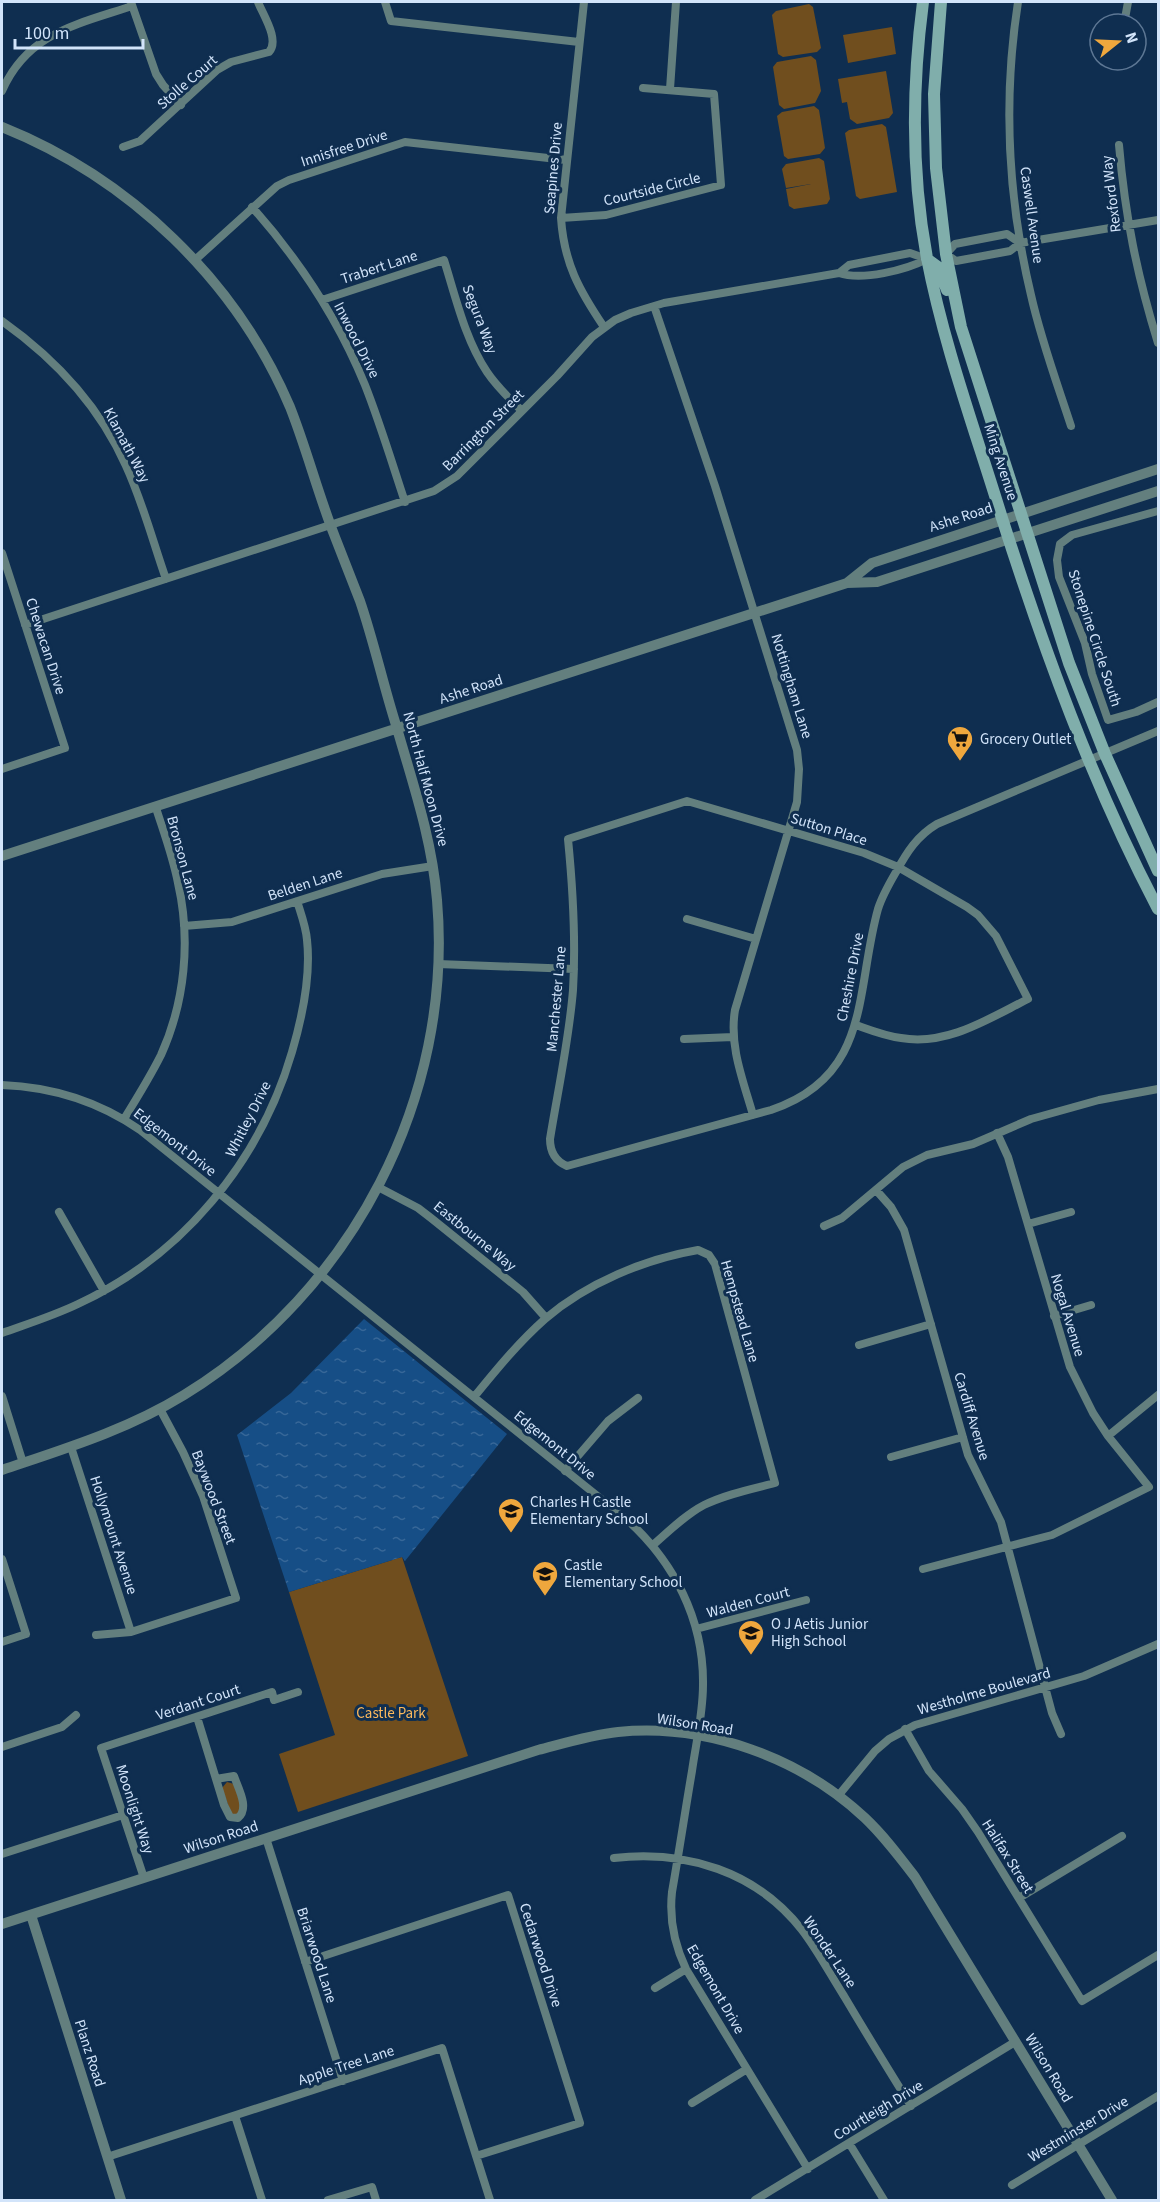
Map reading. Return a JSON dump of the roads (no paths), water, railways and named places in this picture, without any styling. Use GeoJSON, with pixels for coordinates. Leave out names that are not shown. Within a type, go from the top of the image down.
{"type":"FeatureCollection","features":[{"type":"Feature","properties":{"kind":"main road","name":"Ming Avenue"},"geometry":{"type":"LineString","coordinates":[[923,2],[914,105],[919,190],[927,259],[953,363],[1053,670],[1115,821],[1158,909]]}},
{"type":"Feature","properties":{"kind":"main road","name":"Ming Avenue"},"geometry":{"type":"LineString","coordinates":[[941,2],[935,64],[934,139],[940,213],[961,327],[1069,663],[1105,754],[1158,871]]}},
{"type":"Feature","properties":{"kind":"main road"},"geometry":{"type":"LineString","coordinates":[[919,190],[932,240],[946,254]]}},
{"type":"Feature","properties":{"kind":"main road"},"geometry":{"type":"LineString","coordinates":[[927,259],[938,267],[961,327]]}},
{"type":"Feature","properties":{"kind":"street","name":"Stolle Court"},"geometry":{"type":"LineString","coordinates":[[123,147],[140,141],[217,70],[231,62],[268,52],[272,48],[273,40],[258,2]]}},
{"type":"Feature","properties":{"kind":"street"},"geometry":{"type":"LineString","coordinates":[[385,2],[391,21],[579,42]]}},
{"type":"Feature","properties":{"kind":"street","name":"Seapines Drive"},"geometry":{"type":"LineString","coordinates":[[584,2],[561,218],[570,268],[585,299],[604,327]]}},
{"type":"Feature","properties":{"kind":"street"},"geometry":{"type":"LineString","coordinates":[[670,89],[676,2]]}},
{"type":"Feature","properties":{"kind":"street","name":"Caswell Avenue"},"geometry":{"type":"LineString","coordinates":[[1018,2],[1012,59],[1010,129],[1015,206],[1020,243],[1041,335],[1071,426]]}},
{"type":"Feature","properties":{"kind":"street"},"geometry":{"type":"LineString","coordinates":[[2,91],[19,62],[34,46],[47,37],[64,28],[132,4],[156,74],[181,105]]}},
{"type":"Feature","properties":{"kind":"street","name":"Courtside Circle"},"geometry":{"type":"LineString","coordinates":[[561,218],[606,215],[721,185],[714,94],[643,88]]}},
{"type":"Feature","properties":{"kind":"street","name":"North Half Moon Drive"},"geometry":{"type":"LineString","coordinates":[[2,127],[48,148],[103,181],[151,218],[195,260],[245,325],[277,381],[302,440],[331,526],[361,603],[415,786],[433,866],[437,903],[438,964],[430,1037],[422,1074],[398,1144],[378,1187],[345,1242],[321,1275],[254,1345],[209,1379],[160,1409],[71,1447],[2,1470]]}},
{"type":"Feature","properties":{"kind":"street","name":"Innisfree Drive"},"geometry":{"type":"LineString","coordinates":[[195,260],[277,186],[405,142],[566,160]]}},
{"type":"Feature","properties":{"kind":"street","name":"Rexford Way"},"geometry":{"type":"LineString","coordinates":[[1119,145],[1128,225],[1137,270],[1158,343]]}},
{"type":"Feature","properties":{"kind":"street","name":"Inwood Drive"},"geometry":{"type":"LineString","coordinates":[[252,207],[286,248],[338,327],[365,384],[405,502]]}},
{"type":"Feature","properties":{"kind":"street"},"geometry":{"type":"LineString","coordinates":[[1020,243],[1007,234],[955,244],[946,254],[956,261],[1010,251],[1020,243],[1158,220]]}},
{"type":"Feature","properties":{"kind":"street","name":"Barrington Street"},"geometry":{"type":"LineString","coordinates":[[25,625],[434,491],[458,476],[557,376],[592,337],[604,327],[631,313],[654,306],[839,273],[849,265],[910,253],[927,259]]}},
{"type":"Feature","properties":{"kind":"street","name":"Barrington Street"},"geometry":{"type":"LineString","coordinates":[[839,273],[851,277],[911,267],[927,259]]}},
{"type":"Feature","properties":{"kind":"street","name":"Trabert Lane"},"geometry":{"type":"LineString","coordinates":[[322,300],[444,260]]}},
{"type":"Feature","properties":{"kind":"street","name":"Segura Way"},"geometry":{"type":"LineString","coordinates":[[444,260],[467,333],[478,358],[500,389],[521,410]]}},
{"type":"Feature","properties":{"kind":"street","name":"Nottingham Lane"},"geometry":{"type":"LineString","coordinates":[[654,306],[715,486],[797,750],[799,785],[788,831],[735,1010],[734,1049],[753,1115]]}},
{"type":"Feature","properties":{"kind":"street","name":"Klamath Way"},"geometry":{"type":"LineString","coordinates":[[2,321],[22,335],[63,372],[111,437],[137,493],[166,579]]}},
{"type":"Feature","properties":{"kind":"street","name":"Ashe Road"},"geometry":{"type":"LineString","coordinates":[[847,583],[872,563],[1158,469]]}},
{"type":"Feature","properties":{"kind":"street","name":"Ashe Road"},"geometry":{"type":"LineString","coordinates":[[2,856],[847,583],[877,582],[1158,491]]}},
{"type":"Feature","properties":{"kind":"street","name":"Stonepine Circle South"},"geometry":{"type":"LineString","coordinates":[[1158,511],[1072,535],[1060,544],[1057,560],[1059,578],[1085,643],[1092,674],[1108,720],[1136,712],[1158,702]]}},
{"type":"Feature","properties":{"kind":"street","name":"Chewacan Drive"},"geometry":{"type":"LineString","coordinates":[[2,553],[65,748],[2,769]]}},
{"type":"Feature","properties":{"kind":"street","name":"Cheshire Drive"},"geometry":{"type":"LineString","coordinates":[[556,1160],[567,1166],[572,1165],[753,1115],[794,1101],[819,1083],[842,1056],[856,1025],[878,907],[898,867],[917,838],[937,824],[1158,731]]}},
{"type":"Feature","properties":{"kind":"street","name":"Sutton Place"},"geometry":{"type":"LineString","coordinates":[[568,839],[687,801],[864,853],[898,867],[978,915],[996,936],[1028,999],[964,1030],[933,1039],[901,1038],[856,1025]]}},
{"type":"Feature","properties":{"kind":"street","name":"Bronson Lane"},"geometry":{"type":"LineString","coordinates":[[124,1119],[150,1075],[170,1031],[182,984],[184,926],[179,884],[156,808]]}},
{"type":"Feature","properties":{"kind":"street","name":"Manchester Lane"},"geometry":{"type":"LineString","coordinates":[[556,1160],[550,1147],[550,1139],[569,1027],[574,969],[574,909],[568,839]]}},
{"type":"Feature","properties":{"kind":"street","name":"Belden Lane"},"geometry":{"type":"LineString","coordinates":[[184,926],[232,922],[382,873],[433,866]]}},
{"type":"Feature","properties":{"kind":"street","name":"Whitley Drive"},"geometry":{"type":"LineString","coordinates":[[2,1333],[53,1315],[104,1291],[160,1252],[188,1227],[220,1193],[238,1169],[266,1120],[284,1077],[295,1042],[303,1005],[308,959],[306,927],[297,901]]}},
{"type":"Feature","properties":{"kind":"street"},"geometry":{"type":"LineString","coordinates":[[687,918],[756,939]]}},
{"type":"Feature","properties":{"kind":"street"},"geometry":{"type":"LineString","coordinates":[[438,964],[574,969]]}},
{"type":"Feature","properties":{"kind":"street"},"geometry":{"type":"LineString","coordinates":[[684,1039],[733,1037]]}},
{"type":"Feature","properties":{"kind":"street","name":"Edgemont Drive"},"geometry":{"type":"LineString","coordinates":[[2,1085],[66,1094],[124,1119],[474,1397],[630,1523],[653,1545],[683,1591],[701,1651],[703,1687],[671,1899],[674,1939],[686,1969],[808,2169]]}},
{"type":"Feature","properties":{"kind":"street"},"geometry":{"type":"LineString","coordinates":[[824,1226],[842,1218],[914,1161],[927,1155],[973,1144],[1031,1119],[1099,1100],[1158,1089]]}},
{"type":"Feature","properties":{"kind":"street","name":"Nogal Avenue"},"geometry":{"type":"LineString","coordinates":[[998,1133],[1008,1157],[1066,1356],[1078,1384],[1108,1436],[1149,1487],[1052,1535],[1008,1547]]}},
{"type":"Feature","properties":{"kind":"street","name":"Eastbourne Way"},"geometry":{"type":"LineString","coordinates":[[378,1187],[409,1203],[431,1218],[523,1292],[546,1318]]}},
{"type":"Feature","properties":{"kind":"street","name":"Cardiff Avenue"},"geometry":{"type":"LineString","coordinates":[[876,1191],[891,1207],[903,1230],[972,1466],[1001,1522],[1045,1688],[1055,1723],[1061,1734]]}},
{"type":"Feature","properties":{"kind":"street"},"geometry":{"type":"LineString","coordinates":[[59,1212],[104,1291]]}},
{"type":"Feature","properties":{"kind":"street"},"geometry":{"type":"LineString","coordinates":[[1028,1224],[1071,1212]]}},
{"type":"Feature","properties":{"kind":"street","name":"Hempstead Lane"},"geometry":{"type":"LineString","coordinates":[[474,1397],[512,1351],[546,1318],[596,1285],[640,1266],[698,1250],[705,1252],[712,1259],[775,1483],[704,1505],[688,1515],[653,1545]]}},
{"type":"Feature","properties":{"kind":"street"},"geometry":{"type":"LineString","coordinates":[[1054,1316],[1091,1305]]}},
{"type":"Feature","properties":{"kind":"street"},"geometry":{"type":"LineString","coordinates":[[859,1345],[931,1324]]}},
{"type":"Feature","properties":{"kind":"street"},"geometry":{"type":"LineString","coordinates":[[1108,1436],[1158,1395]]}},
{"type":"Feature","properties":{"kind":"street"},"geometry":{"type":"LineString","coordinates":[[2,1396],[23,1463]]}},
{"type":"Feature","properties":{"kind":"street"},"geometry":{"type":"LineString","coordinates":[[565,1471],[608,1421],[638,1398]]}},
{"type":"Feature","properties":{"kind":"street","name":"Baywood Street"},"geometry":{"type":"LineString","coordinates":[[132,1632],[236,1598],[203,1496],[160,1409]]}},
{"type":"Feature","properties":{"kind":"street"},"geometry":{"type":"LineString","coordinates":[[891,1457],[963,1437]]}},
{"type":"Feature","properties":{"kind":"street","name":"Hollymount Avenue"},"geometry":{"type":"LineString","coordinates":[[71,1447],[132,1632]]}},
{"type":"Feature","properties":{"kind":"street"},"geometry":{"type":"LineString","coordinates":[[923,1569],[1008,1547]]}},
{"type":"Feature","properties":{"kind":"street"},"geometry":{"type":"LineString","coordinates":[[2,1559],[26,1634],[2,1642]]}},
{"type":"Feature","properties":{"kind":"street","name":"Walden Court"},"geometry":{"type":"LineString","coordinates":[[696,1629],[806,1600]]}},
{"type":"Feature","properties":{"kind":"street"},"geometry":{"type":"LineString","coordinates":[[96,1635],[132,1632]]}},
{"type":"Feature","properties":{"kind":"street","name":"Westholme Boulevard"},"geometry":{"type":"LineString","coordinates":[[838,1796],[875,1751],[905,1730],[930,1719],[1045,1688],[1114,1664],[1158,1644]]}},
{"type":"Feature","properties":{"kind":"street","name":"Verdant Court"},"geometry":{"type":"LineString","coordinates":[[101,1748],[272,1692],[274,1700],[298,1692]]}},
{"type":"Feature","properties":{"kind":"street"},"geometry":{"type":"LineString","coordinates":[[2,1747],[62,1727],[76,1715]]}},
{"type":"Feature","properties":{"kind":"street"},"geometry":{"type":"LineString","coordinates":[[198,1717],[216,1779],[224,1805],[230,1817],[238,1818],[243,1814],[244,1807],[234,1776],[216,1779]]}},
{"type":"Feature","properties":{"kind":"street","name":"Halifax Street"},"geometry":{"type":"LineString","coordinates":[[905,1730],[926,1766],[978,1832],[1082,2001],[1158,1955]]}},
{"type":"Feature","properties":{"kind":"street","name":"Wilson Road"},"geometry":{"type":"LineString","coordinates":[[2,1924],[538,1750],[590,1736],[642,1731],[697,1736],[725,1742],[767,1756],[798,1770],[838,1796],[884,1837],[915,1877],[1112,2200]]}},
{"type":"Feature","properties":{"kind":"street","name":"Moonlight Way"},"geometry":{"type":"LineString","coordinates":[[101,1748],[144,1878]]}},
{"type":"Feature","properties":{"kind":"street"},"geometry":{"type":"LineString","coordinates":[[2,1854],[123,1815]]}},
{"type":"Feature","properties":{"kind":"street"},"geometry":{"type":"LineString","coordinates":[[1019,1898],[1122,1836]]}},
{"type":"Feature","properties":{"kind":"street","name":"Briarwood Lane"},"geometry":{"type":"LineString","coordinates":[[266,1838],[343,2081]]}},
{"type":"Feature","properties":{"kind":"street","name":"Wonder Lane"},"geometry":{"type":"LineString","coordinates":[[614,1858],[638,1855],[678,1857],[702,1863],[740,1878],[771,1899],[811,1942],[911,2106]]}},
{"type":"Feature","properties":{"kind":"street","name":"Cedarwood Drive"},"geometry":{"type":"LineString","coordinates":[[305,1962],[508,1895],[580,2123],[476,2156]]}},
{"type":"Feature","properties":{"kind":"street","name":"Planz Road"},"geometry":{"type":"LineString","coordinates":[[31,1915],[121,2200]]}},
{"type":"Feature","properties":{"kind":"street"},"geometry":{"type":"LineString","coordinates":[[655,1988],[686,1969]]}},
{"type":"Feature","properties":{"kind":"street","name":"Courtleigh Drive"},"geometry":{"type":"LineString","coordinates":[[755,2200],[1015,2042]]}},
{"type":"Feature","properties":{"kind":"street","name":"Apple Tree Lane"},"geometry":{"type":"LineString","coordinates":[[107,2157],[442,2048],[490,2200]]}},
{"type":"Feature","properties":{"kind":"street"},"geometry":{"type":"LineString","coordinates":[[692,2103],[747,2069]]}},
{"type":"Feature","properties":{"kind":"street","name":"Westminster Drive"},"geometry":{"type":"LineString","coordinates":[[1012,2186],[1158,2096]]}},
{"type":"Feature","properties":{"kind":"street"},"geometry":{"type":"LineString","coordinates":[[235,2116],[262,2200]]}},
{"type":"Feature","properties":{"kind":"street"},"geometry":{"type":"LineString","coordinates":[[849,2143],[884,2200]]}},
{"type":"Feature","properties":{"kind":"street"},"geometry":{"type":"LineString","coordinates":[[328,2200],[372,2187],[376,2200]]}},
{"type":"Feature","properties":{"kind":"water"},"geometry":{"type":"Polygon","coordinates":[[[364,1319],[507,1434],[405,1561],[402,1557],[289,1592],[237,1435],[291,1393],[364,1319]]]}},
{"type":"Feature","properties":{"kind":"place","name":"Grocery Outlet"},"geometry":{"type":"Point","coordinates":[960,762]}},
{"type":"Feature","properties":{"kind":"place","name":"Charles H Castle Elementary School"},"geometry":{"type":"Point","coordinates":[511,1534]}},
{"type":"Feature","properties":{"kind":"place","name":"Castle Elementary School"},"geometry":{"type":"Point","coordinates":[545,1597]}},
{"type":"Feature","properties":{"kind":"place","name":"O J Aetis Junior High School"},"geometry":{"type":"Point","coordinates":[751,1656]}},
{"type":"Feature","properties":{"kind":"park label","name":"Castle Park"},"geometry":{"type":"Point","coordinates":[391,1713]}}]}
